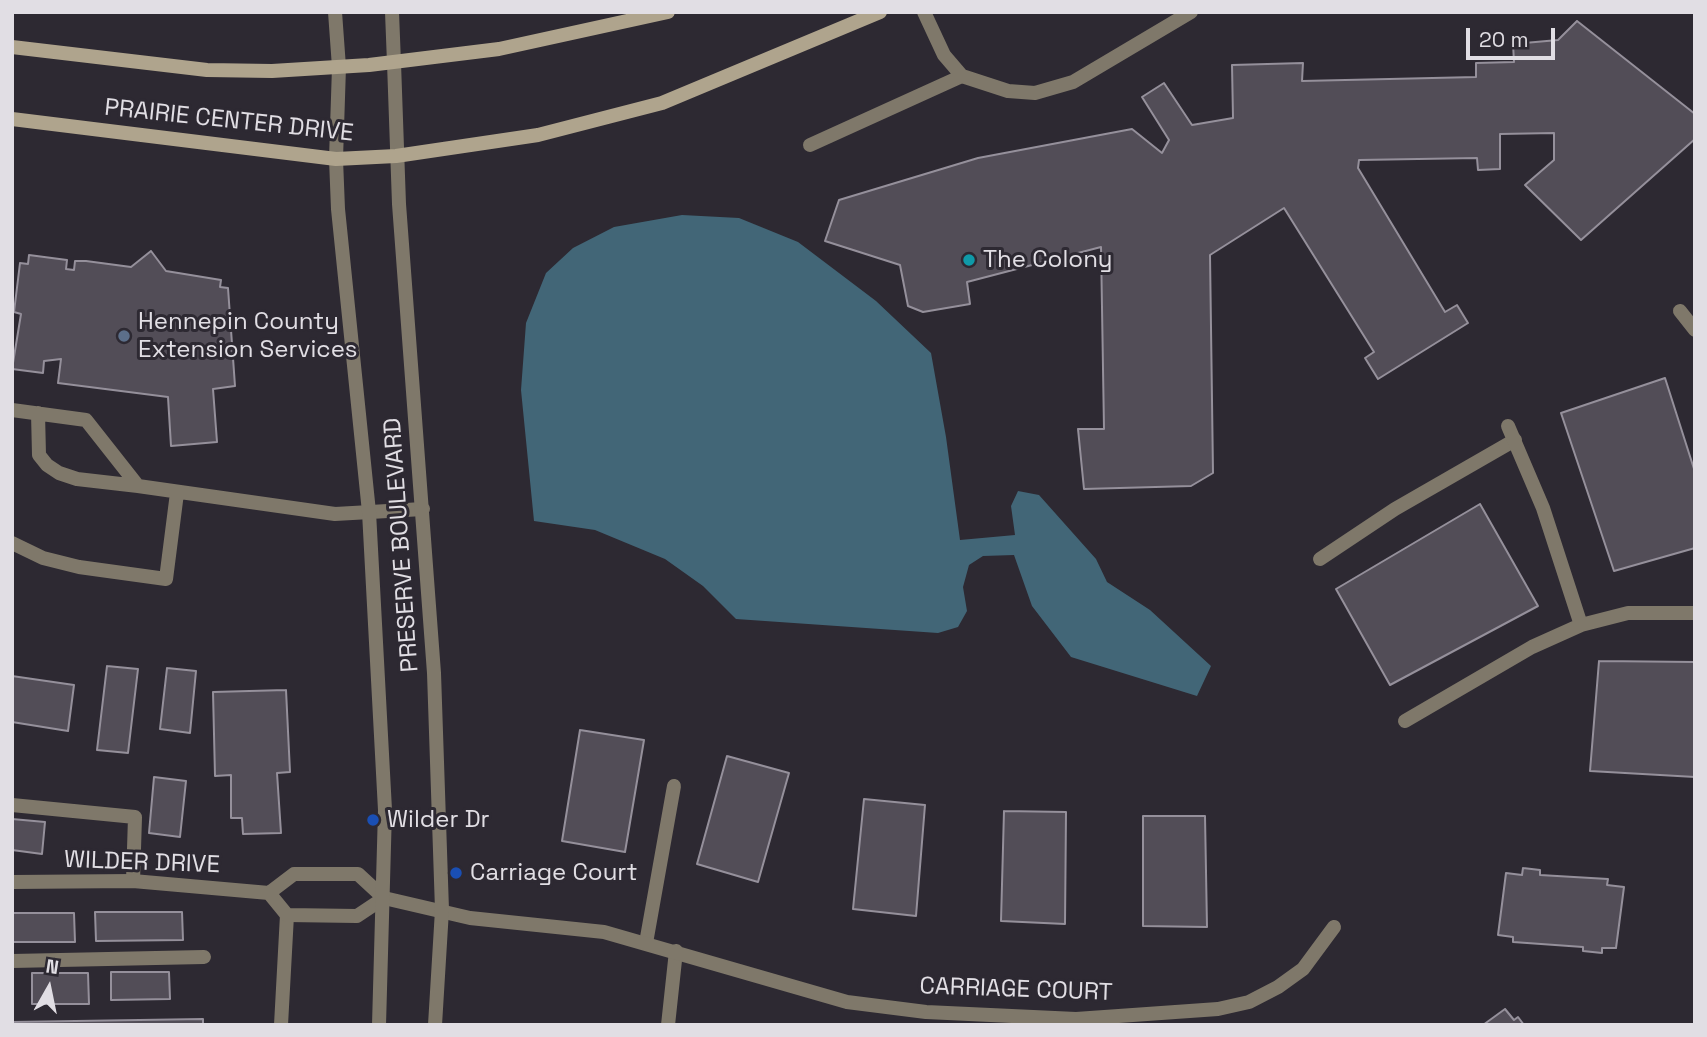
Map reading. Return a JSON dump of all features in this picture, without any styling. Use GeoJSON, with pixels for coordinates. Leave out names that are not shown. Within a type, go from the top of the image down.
{"type":"FeatureCollection","features":[{"type":"Feature","properties":{"kind":"main road","name":"PRAIRIE CENTER DRIVE"},"geometry":{"type":"LineString","coordinates":[[12,47],[207,70],[338,67],[499,49],[668,12]]}},
{"type":"Feature","properties":{"kind":"main road","name":"PRAIRIE CENTER DRIVE"},"geometry":{"type":"LineString","coordinates":[[12,119],[335,159],[396,156],[538,135],[662,103],[880,12]]}},
{"type":"Feature","properties":{"kind":"street","name":"PRESERVE BOULEVARD"},"geometry":{"type":"LineString","coordinates":[[335,12],[338,67],[335,159],[369,512],[386,810],[379,1025]]}},
{"type":"Feature","properties":{"kind":"street","name":"PRESERVE BOULEVARD"},"geometry":{"type":"LineString","coordinates":[[392,12],[396,156],[434,673],[442,910],[435,1025]]}},
{"type":"Feature","properties":{"kind":"street"},"geometry":{"type":"LineString","coordinates":[[924,12],[944,55],[962,76],[1008,91],[1035,93],[1073,82],[1191,12]]}},
{"type":"Feature","properties":{"kind":"street"},"geometry":{"type":"LineString","coordinates":[[810,145],[962,76]]}},
{"type":"Feature","properties":{"kind":"street"},"geometry":{"type":"LineString","coordinates":[[1680,311],[1695,330]]}},
{"type":"Feature","properties":{"kind":"street"},"geometry":{"type":"LineString","coordinates":[[12,410],[86,420],[138,486]]}},
{"type":"Feature","properties":{"kind":"street"},"geometry":{"type":"LineString","coordinates":[[38,413],[39,455],[59,473],[77,479],[335,514],[423,509]]}},
{"type":"Feature","properties":{"kind":"street"},"geometry":{"type":"LineString","coordinates":[[1508,426],[1543,508],[1581,625]]}},
{"type":"Feature","properties":{"kind":"street"},"geometry":{"type":"LineString","coordinates":[[1320,559],[1395,509],[1515,440]]}},
{"type":"Feature","properties":{"kind":"street"},"geometry":{"type":"LineString","coordinates":[[12,543],[43,558],[79,567],[166,579],[177,493]]}},
{"type":"Feature","properties":{"kind":"street"},"geometry":{"type":"LineString","coordinates":[[1405,721],[1532,647],[1581,625],[1628,613],[1695,613]]}},
{"type":"Feature","properties":{"kind":"street"},"geometry":{"type":"LineString","coordinates":[[646,943],[674,786]]}},
{"type":"Feature","properties":{"kind":"street"},"geometry":{"type":"LineString","coordinates":[[12,805],[135,817],[133,881]]}},
{"type":"Feature","properties":{"kind":"street"},"geometry":{"type":"LineString","coordinates":[[281,1025],[287,915],[269,893],[294,874],[358,874],[384,898],[356,916],[287,915]]}},
{"type":"Feature","properties":{"kind":"street","name":"WILDER DRIVE"},"geometry":{"type":"LineString","coordinates":[[12,882],[133,881],[269,893]]}},
{"type":"Feature","properties":{"kind":"street","name":"CARRIAGE COURT"},"geometry":{"type":"LineString","coordinates":[[384,898],[470,918],[604,932],[847,1002],[926,1012],[1076,1019],[1218,1009],[1249,1002],[1278,988],[1303,969],[1334,927]]}},
{"type":"Feature","properties":{"kind":"street"},"geometry":{"type":"LineString","coordinates":[[668,1025],[676,951]]}},
{"type":"Feature","properties":{"kind":"street"},"geometry":{"type":"LineString","coordinates":[[12,961],[204,957]]}},
{"type":"Feature","properties":{"kind":"water"},"geometry":{"type":"Polygon","coordinates":[[[682,215],[739,218],[798,242],[876,301],[931,353],[960,540],[1015,535],[1011,506],[1018,491],[1039,495],[1096,559],[1107,582],[1150,610],[1211,666],[1197,696],[1071,657],[1032,606],[1014,555],[983,556],[969,565],[963,587],[967,611],[958,627],[938,633],[736,619],[703,586],[665,559],[595,530],[534,521],[521,390],[526,323],[546,273],[573,248],[614,227],[682,215]]]}},
{"type":"Feature","properties":{"kind":"building","name":"The Colony"},"geometry":{"type":"Polygon","coordinates":[[[1577,21],[1695,114],[1695,139],[1581,240],[1525,185],[1554,160],[1554,133],[1500,134],[1500,169],[1478,170],[1477,158],[1359,160],[1358,168],[1445,312],[1457,305],[1468,323],[1378,379],[1365,358],[1374,352],[1284,208],[1210,255],[1213,473],[1191,486],[1084,489],[1078,429],[1104,429],[1101,247],[967,282],[970,304],[923,312],[908,306],[900,265],[825,241],[839,200],[978,158],[1132,129],[1162,153],[1169,140],[1142,97],[1164,83],[1192,125],[1233,118],[1232,65],[1303,63],[1302,81],[1476,77],[1476,63],[1514,62],[1513,44],[1558,40],[1577,21]]]}},
{"type":"Feature","properties":{"kind":"building","name":"Hennepin County Extension Services"},"geometry":{"type":"Polygon","coordinates":[[[151,251],[166,271],[221,280],[220,287],[228,288],[235,386],[213,389],[217,442],[171,446],[168,397],[58,383],[61,359],[44,361],[43,373],[12,369],[21,314],[14,312],[20,263],[28,264],[29,255],[67,260],[66,269],[74,270],[75,261],[131,267],[151,251]]]}},
{"type":"Feature","properties":{"kind":"building"},"geometry":{"type":"Polygon","coordinates":[[[1665,378],[1695,472],[1695,548],[1614,571],[1561,413],[1665,378]]]}},
{"type":"Feature","properties":{"kind":"building"},"geometry":{"type":"Polygon","coordinates":[[[1480,504],[1538,606],[1390,685],[1336,589],[1480,504]]]}},
{"type":"Feature","properties":{"kind":"building"},"geometry":{"type":"Polygon","coordinates":[[[1599,661],[1695,662],[1695,777],[1590,771],[1599,661]]]}},
{"type":"Feature","properties":{"kind":"building"},"geometry":{"type":"Polygon","coordinates":[[[107,666],[138,669],[128,753],[97,750],[107,666]]]}},
{"type":"Feature","properties":{"kind":"building"},"geometry":{"type":"Polygon","coordinates":[[[167,668],[196,671],[190,733],[160,729],[167,668]]]}},
{"type":"Feature","properties":{"kind":"building"},"geometry":{"type":"Polygon","coordinates":[[[12,676],[74,685],[68,731],[12,722],[12,676]]]}},
{"type":"Feature","properties":{"kind":"building"},"geometry":{"type":"Polygon","coordinates":[[[286,690],[290,772],[277,773],[281,833],[243,834],[242,818],[231,818],[231,775],[215,776],[213,692],[286,690]]]}},
{"type":"Feature","properties":{"kind":"building"},"geometry":{"type":"Polygon","coordinates":[[[580,730],[644,740],[625,852],[562,841],[580,730]]]}},
{"type":"Feature","properties":{"kind":"building"},"geometry":{"type":"Polygon","coordinates":[[[727,756],[789,773],[758,882],[697,864],[727,756]]]}},
{"type":"Feature","properties":{"kind":"building"},"geometry":{"type":"Polygon","coordinates":[[[154,777],[186,781],[180,837],[149,833],[154,777]]]}},
{"type":"Feature","properties":{"kind":"building"},"geometry":{"type":"Polygon","coordinates":[[[864,799],[925,805],[916,916],[853,909],[864,799]]]}},
{"type":"Feature","properties":{"kind":"building"},"geometry":{"type":"Polygon","coordinates":[[[1004,811],[1066,812],[1065,924],[1001,921],[1004,811]]]}},
{"type":"Feature","properties":{"kind":"building"},"geometry":{"type":"Polygon","coordinates":[[[1143,816],[1205,816],[1207,927],[1143,926],[1143,816]]]}},
{"type":"Feature","properties":{"kind":"building"},"geometry":{"type":"Polygon","coordinates":[[[12,819],[45,822],[42,854],[12,850],[12,819]]]}},
{"type":"Feature","properties":{"kind":"building"},"geometry":{"type":"Polygon","coordinates":[[[1523,868],[1540,870],[1540,875],[1608,879],[1607,885],[1624,887],[1616,948],[1602,948],[1602,953],[1583,951],[1583,947],[1513,942],[1513,937],[1498,935],[1506,873],[1522,875],[1523,868]]]}},
{"type":"Feature","properties":{"kind":"building"},"geometry":{"type":"Polygon","coordinates":[[[95,912],[182,912],[183,940],[96,941],[95,912]]]}},
{"type":"Feature","properties":{"kind":"building"},"geometry":{"type":"Polygon","coordinates":[[[12,913],[74,913],[75,942],[12,942],[12,913]]]}},
{"type":"Feature","properties":{"kind":"building"},"geometry":{"type":"Polygon","coordinates":[[[111,972],[169,972],[170,999],[111,1000],[111,972]]]}},
{"type":"Feature","properties":{"kind":"building"},"geometry":{"type":"Polygon","coordinates":[[[32,973],[88,973],[89,1004],[32,1004],[32,973]]]}},
{"type":"Feature","properties":{"kind":"building"},"geometry":{"type":"Polygon","coordinates":[[[1505,1009],[1514,1020],[1518,1017],[1524,1025],[1483,1025],[1505,1009]]]}},
{"type":"Feature","properties":{"kind":"building"},"geometry":{"type":"Polygon","coordinates":[[[203,1019],[203,1025],[12,1025],[12,1022],[203,1019]]]}},
{"type":"Feature","properties":{"kind":"place","name":"The Colony"},"geometry":{"type":"Point","coordinates":[969,260]}},
{"type":"Feature","properties":{"kind":"place","name":"Hennepin County Extension Services"},"geometry":{"type":"Point","coordinates":[124,336]}},
{"type":"Feature","properties":{"kind":"place","name":"Wilder Dr"},"geometry":{"type":"Point","coordinates":[373,820]}},
{"type":"Feature","properties":{"kind":"place","name":"Carriage Court"},"geometry":{"type":"Point","coordinates":[456,873]}}]}
